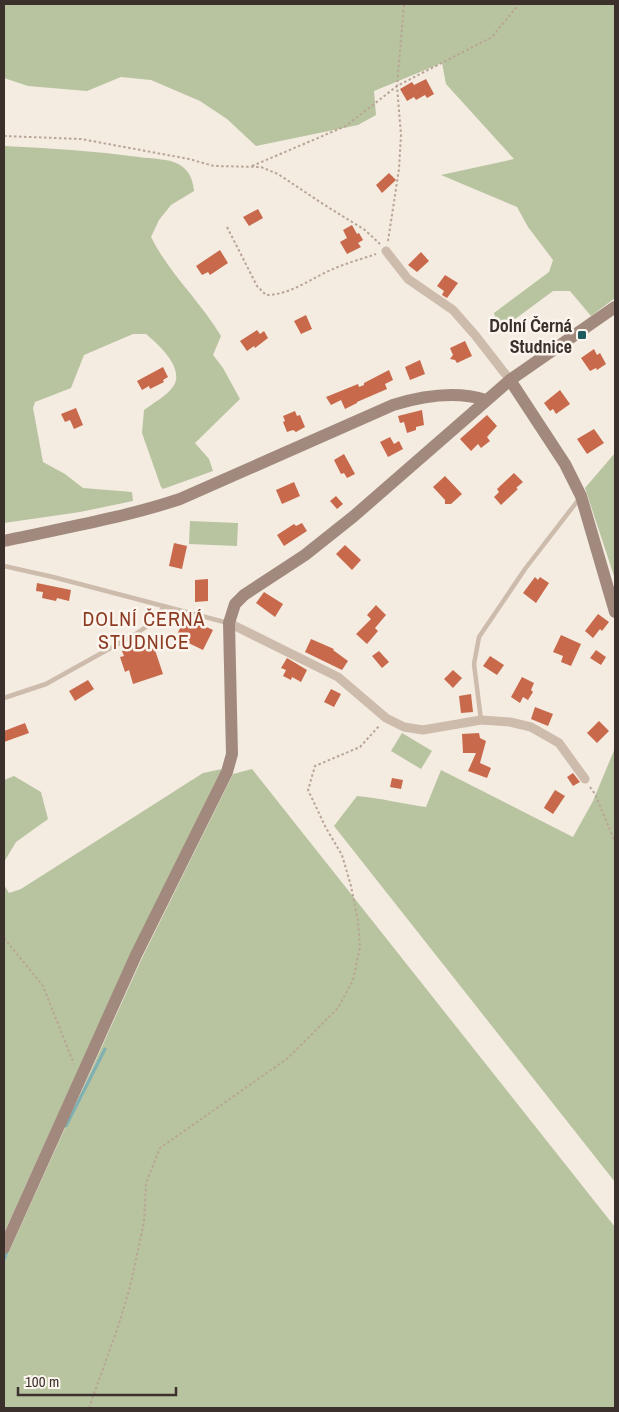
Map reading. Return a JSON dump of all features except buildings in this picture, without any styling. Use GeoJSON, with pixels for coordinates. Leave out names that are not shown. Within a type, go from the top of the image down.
{"type":"FeatureCollection","features":[{"type":"Feature","properties":{"kind":"street"},"geometry":{"type":"LineString","coordinates":[[386,251],[408,279],[453,310],[475,335],[510,380],[565,464],[581,496],[615,612]]}},
{"type":"Feature","properties":{"kind":"street"},"geometry":{"type":"LineString","coordinates":[[4,1248],[136,955],[227,772],[232,754],[229,623],[235,604],[244,595],[305,555],[354,516],[510,380],[615,307]]}},
{"type":"Feature","properties":{"kind":"street"},"geometry":{"type":"LineString","coordinates":[[4,541],[108,519],[171,502],[393,405],[433,397],[464,396],[486,400]]}},
{"type":"Feature","properties":{"kind":"street"},"geometry":{"type":"LineString","coordinates":[[229,623],[338,677],[386,718],[404,727],[424,730],[481,720],[510,722],[531,727],[559,743],[585,779]]}},
{"type":"Feature","properties":{"kind":"lane"},"geometry":{"type":"LineString","coordinates":[[481,720],[474,664],[479,637],[525,569],[581,496]]}},
{"type":"Feature","properties":{"kind":"lane"},"geometry":{"type":"LineString","coordinates":[[4,566],[229,623]]}},
{"type":"Feature","properties":{"kind":"lane"},"geometry":{"type":"LineString","coordinates":[[4,698],[46,684],[134,634],[155,621],[164,606]]}},
{"type":"Feature","properties":{"kind":"path"},"geometry":{"type":"LineString","coordinates":[[386,251],[399,169],[401,135],[397,86],[404,4]]}},
{"type":"Feature","properties":{"kind":"path"},"geometry":{"type":"LineString","coordinates":[[250,167],[346,126],[397,86],[492,37],[520,4]]}},
{"type":"Feature","properties":{"kind":"path"},"geometry":{"type":"LineString","coordinates":[[4,136],[81,139],[189,159],[214,166],[261,167],[278,174],[365,230],[386,251]]}},
{"type":"Feature","properties":{"kind":"path"},"geometry":{"type":"LineString","coordinates":[[227,227],[257,286],[266,294],[277,295],[333,269],[386,251]]}},
{"type":"Feature","properties":{"kind":"path"},"geometry":{"type":"LineString","coordinates":[[89,1408],[130,1287],[144,1222],[146,1182],[160,1148],[288,1058],[338,1008],[353,980],[360,947],[358,921],[351,886],[342,855],[326,828],[308,790],[315,766],[360,747],[386,718]]}},
{"type":"Feature","properties":{"kind":"path"},"geometry":{"type":"LineString","coordinates":[[585,779],[595,794],[615,842]]}},
{"type":"Feature","properties":{"kind":"path"},"geometry":{"type":"LineString","coordinates":[[4,938],[43,986],[80,1080]]}},
{"type":"Feature","properties":{"kind":"green space"},"geometry":{"type":"Polygon","coordinates":[[[4,4],[615,4],[615,298],[591,316],[570,291],[553,291],[499,331],[494,313],[549,272],[553,260],[528,227],[517,207],[441,175],[514,159],[446,84],[442,63],[374,91],[376,115],[358,125],[256,146],[227,119],[200,101],[151,80],[121,77],[87,91],[28,86],[4,78],[4,4]]]}},
{"type":"Feature","properties":{"kind":"green space"},"geometry":{"type":"Polygon","coordinates":[[[4,146],[88,151],[165,160],[180,165],[189,173],[194,191],[171,205],[159,220],[151,237],[167,263],[221,336],[213,355],[223,368],[240,399],[195,443],[209,459],[213,471],[163,489],[161,487],[142,433],[144,410],[172,388],[176,381],[176,374],[170,358],[146,334],[133,334],[84,355],[71,388],[35,402],[33,408],[43,462],[65,474],[83,488],[132,492],[133,501],[80,512],[4,523],[4,146]]]}},
{"type":"Feature","properties":{"kind":"green space"},"geometry":{"type":"Polygon","coordinates":[[[615,453],[615,579],[585,488],[615,453]]]}},
{"type":"Feature","properties":{"kind":"green space"},"geometry":{"type":"Polygon","coordinates":[[[190,521],[238,523],[237,546],[189,544],[190,521]]]}},
{"type":"Feature","properties":{"kind":"green space"},"geometry":{"type":"Polygon","coordinates":[[[402,733],[432,751],[421,769],[391,751],[402,733]]]}},
{"type":"Feature","properties":{"kind":"green space"},"geometry":{"type":"Polygon","coordinates":[[[615,748],[615,1182],[334,826],[357,796],[426,807],[441,770],[573,837],[593,801],[615,748]]]}},
{"type":"Feature","properties":{"kind":"green space"},"geometry":{"type":"Polygon","coordinates":[[[222,769],[131,953],[4,1233],[4,885],[9,893],[21,889],[203,773],[222,769]]]}},
{"type":"Feature","properties":{"kind":"green space"},"geometry":{"type":"Polygon","coordinates":[[[252,769],[615,1227],[615,1408],[4,1408],[4,1263],[142,958],[233,774],[252,769]]]}},
{"type":"Feature","properties":{"kind":"green space"},"geometry":{"type":"Polygon","coordinates":[[[14,776],[41,792],[48,819],[16,842],[4,862],[4,780],[14,776]]]}},
{"type":"Feature","properties":{"kind":"waterway"},"geometry":{"type":"LineString","coordinates":[[66,1126],[105,1049]]}},
{"type":"Feature","properties":{"kind":"waterway"},"geometry":{"type":"LineString","coordinates":[[4,1260],[8,1250]]}},
{"type":"Feature","properties":{"kind":"place","name":"Dolní Černá Studnice"},"geometry":{"type":"Point","coordinates":[582,335]}},
{"type":"Feature","properties":{"kind":"district","name":"DOLNÍ ČERNÁ STUDNICE"},"geometry":{"type":"Point","coordinates":[144,630]}}]}
